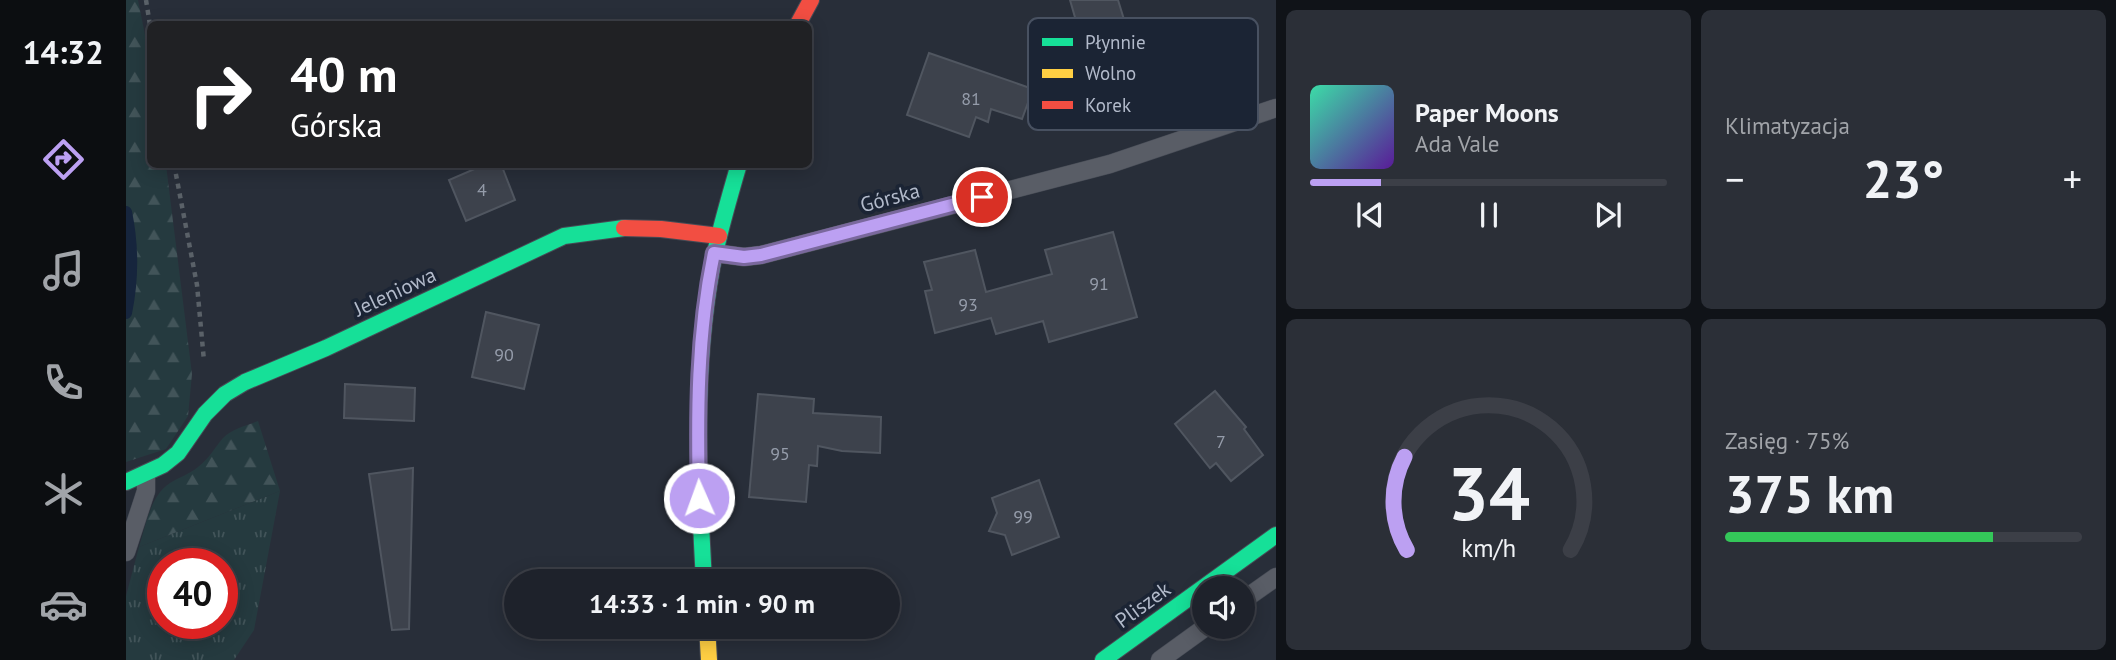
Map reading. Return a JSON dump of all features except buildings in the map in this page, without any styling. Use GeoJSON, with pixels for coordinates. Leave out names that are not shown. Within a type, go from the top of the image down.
{"type":"FeatureCollection","features":[{"type":"Feature","properties":{"kind":"street"},"geometry":{"type":"LineString","coordinates":[[800,21],[811,0]]}},
{"type":"Feature","properties":{"kind":"street"},"geometry":{"type":"LineString","coordinates":[[703,569],[697,422],[698,373],[707,288],[737,168]]}},
{"type":"Feature","properties":{"kind":"street","name":"Jeleniowa"},"geometry":{"type":"LineString","coordinates":[[127,482],[163,465],[178,453],[205,414],[225,394],[245,382],[326,348],[564,236],[610,228],[688,231],[717,245]]}},
{"type":"Feature","properties":{"kind":"street","name":"Pliszek"},"geometry":{"type":"LineString","coordinates":[[1103,660],[1276,535]]}},
{"type":"Feature","properties":{"kind":"street"},"geometry":{"type":"LineString","coordinates":[[708,639],[709,660]]}},
{"type":"Feature","properties":{"kind":"lane","name":"Górska"},"geometry":{"type":"LineString","coordinates":[[1258,114],[1276,108]]}},
{"type":"Feature","properties":{"kind":"lane","name":"Górska"},"geometry":{"type":"LineString","coordinates":[[717,245],[744,257],[761,255],[1110,163],[1210,130]]}},
{"type":"Feature","properties":{"kind":"lane"},"geometry":{"type":"LineString","coordinates":[[126,552],[146,491],[146,474]]}},
{"type":"Feature","properties":{"kind":"lane"},"geometry":{"type":"LineString","coordinates":[[1255,592],[1276,577]]}},
{"type":"Feature","properties":{"kind":"lane"},"geometry":{"type":"LineString","coordinates":[[1160,660],[1192,637]]}},
{"type":"Feature","properties":{"kind":"path"},"geometry":{"type":"LineString","coordinates":[[146,0],[149,21]]}},
{"type":"Feature","properties":{"kind":"path"},"geometry":{"type":"LineString","coordinates":[[175,168],[197,285],[205,414]]}},
{"type":"Feature","properties":{"kind":"green space"},"geometry":{"type":"Polygon","coordinates":[[[126,0],[138,0],[147,45],[147,168],[166,168],[192,374],[188,416],[166,449],[126,462],[126,0]]]}},
{"type":"Feature","properties":{"kind":"green space"},"geometry":{"type":"Polygon","coordinates":[[[258,421],[280,491],[139,547],[153,503],[163,489],[202,464],[227,435],[258,421]]]}},
{"type":"Feature","properties":{"kind":"green space"},"geometry":{"type":"Polygon","coordinates":[[[280,491],[254,630],[234,660],[126,660],[126,596],[139,547],[280,491]]]}},
{"type":"Feature","properties":{"kind":"waterway"},"geometry":{"type":"LineString","coordinates":[[126,212],[131,262],[126,313]]}},
{"type":"Feature","properties":{"kind":"traffic: fast"},"geometry":{"type":"LineString","coordinates":[[703,569],[699,463],[702,345],[712,267],[738,168]]}},
{"type":"Feature","properties":{"kind":"traffic: fast"},"geometry":{"type":"LineString","coordinates":[[126,482],[163,465],[178,453],[205,414],[225,394],[245,382],[326,348],[564,236],[624,228]]}},
{"type":"Feature","properties":{"kind":"traffic: fast"},"geometry":{"type":"LineString","coordinates":[[1103,660],[1276,535]]}},
{"type":"Feature","properties":{"kind":"traffic: slow"},"geometry":{"type":"LineString","coordinates":[[708,639],[709,660]]}},
{"type":"Feature","properties":{"kind":"traffic: jam"},"geometry":{"type":"LineString","coordinates":[[800,21],[811,0]]}},
{"type":"Feature","properties":{"kind":"traffic: jam"},"geometry":{"type":"LineString","coordinates":[[624,228],[661,229],[719,236]]}},
{"type":"Feature","properties":{"kind":"route"},"geometry":{"type":"LineString","coordinates":[[699,498],[698,373],[707,288],[714,253],[744,257],[761,255],[982,197]]}}]}
